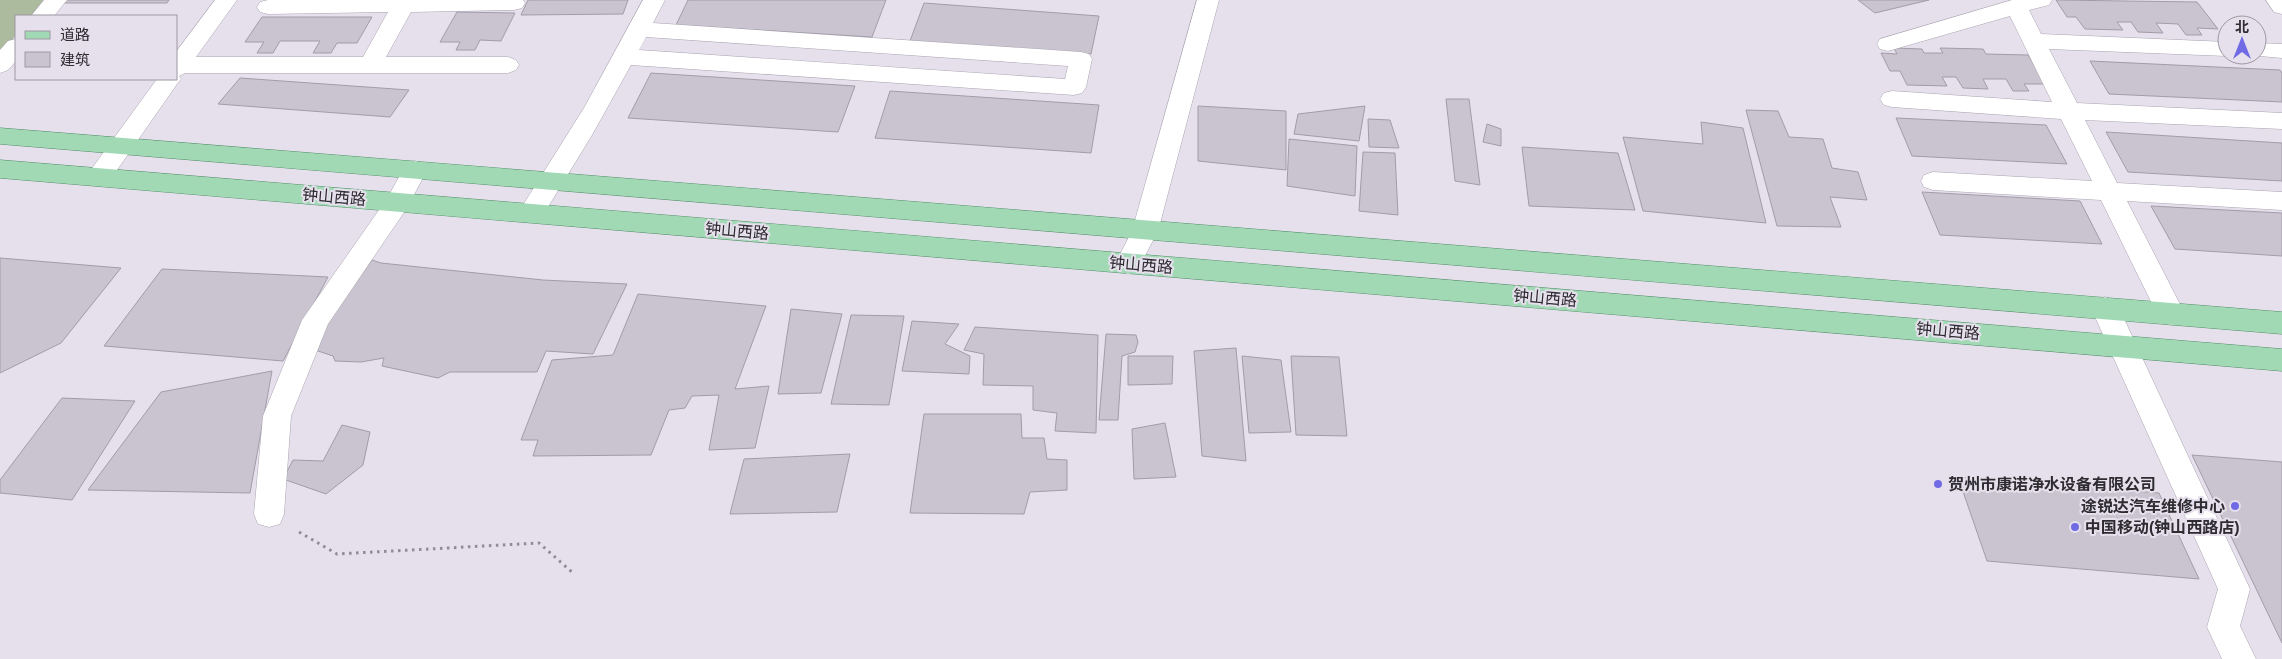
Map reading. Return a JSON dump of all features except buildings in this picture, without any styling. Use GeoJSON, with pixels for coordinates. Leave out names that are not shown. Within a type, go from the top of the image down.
{"type":"FeatureCollection","features":[{"type":"Feature","properties":{"kind":"main road","name":"钟山西路"},"geometry":{"type":"LineString","coordinates":[[0,136],[2282,323]]}},
{"type":"Feature","properties":{"kind":"main road","name":"钟山西路"},"geometry":{"type":"LineString","coordinates":[[0,169],[2282,360]]}},
{"type":"Feature","properties":{"kind":"street"},"geometry":{"type":"LineString","coordinates":[[43,15],[56,0]]}},
{"type":"Feature","properties":{"kind":"street"},"geometry":{"type":"LineString","coordinates":[[178,67],[226,0]]}},
{"type":"Feature","properties":{"kind":"street"},"geometry":{"type":"LineString","coordinates":[[531,213],[552,182],[654,0]]}},
{"type":"Feature","properties":{"kind":"street"},"geometry":{"type":"LineString","coordinates":[[1128,264],[1145,231],[1208,0]]}},
{"type":"Feature","properties":{"kind":"street"},"geometry":{"type":"LineString","coordinates":[[1888,44],[2041,0]]}},
{"type":"Feature","properties":{"kind":"street"},"geometry":{"type":"LineString","coordinates":[[2277,0],[2282,7]]}},
{"type":"Feature","properties":{"kind":"street"},"geometry":{"type":"LineString","coordinates":[[370,65],[404,3]]}},
{"type":"Feature","properties":{"kind":"street"},"geometry":{"type":"LineString","coordinates":[[268,7],[404,3],[514,3]]}},
{"type":"Feature","properties":{"kind":"street"},"geometry":{"type":"LineString","coordinates":[[2016,6],[2172,314]]}},
{"type":"Feature","properties":{"kind":"street"},"geometry":{"type":"LineString","coordinates":[[624,56],[1074,87],[1080,59],[639,29]]}},
{"type":"Feature","properties":{"kind":"street"},"geometry":{"type":"LineString","coordinates":[[2034,41],[2217,49]]}},
{"type":"Feature","properties":{"kind":"street"},"geometry":{"type":"LineString","coordinates":[[872,74],[881,46]]}},
{"type":"Feature","properties":{"kind":"street"},"geometry":{"type":"LineString","coordinates":[[0,65],[15,47]]}},
{"type":"Feature","properties":{"kind":"street"},"geometry":{"type":"LineString","coordinates":[[2267,50],[2282,51]]}},
{"type":"Feature","properties":{"kind":"street"},"geometry":{"type":"LineString","coordinates":[[178,71],[370,65],[508,65]]}},
{"type":"Feature","properties":{"kind":"street"},"geometry":{"type":"LineString","coordinates":[[99,177],[169,80]]}},
{"type":"Feature","properties":{"kind":"street"},"geometry":{"type":"LineString","coordinates":[[1892,99],[2069,111],[2282,121]]}},
{"type":"Feature","properties":{"kind":"street"},"geometry":{"type":"LineString","coordinates":[[268,514],[277,416],[316,320],[398,202],[415,170]]}},
{"type":"Feature","properties":{"kind":"street"},"geometry":{"type":"LineString","coordinates":[[1933,181],[2282,200]]}},
{"type":"Feature","properties":{"kind":"street"},"geometry":{"type":"LineString","coordinates":[[2105,308],[2234,588],[2223,627],[2239,659]]}},
{"type":"Feature","properties":{"kind":"path"},"geometry":{"type":"LineString","coordinates":[[268,514],[337,554],[539,543],[573,573]]}},
{"type":"Feature","properties":{"kind":"green space"},"geometry":{"type":"Polygon","coordinates":[[[0,0],[46,0],[33,15],[15,15],[15,36],[0,54],[0,0]]]}},
{"type":"Feature","properties":{"kind":"place","name":"贺州市康诺净水设备有限公司"},"geometry":{"type":"Point","coordinates":[1938,484]}},
{"type":"Feature","properties":{"kind":"place","name":"途锐达汽车维修中心"},"geometry":{"type":"Point","coordinates":[2235,506]}},
{"type":"Feature","properties":{"kind":"place","name":"中国移动(钟山西路店)"},"geometry":{"type":"Point","coordinates":[2075,527]}}]}
